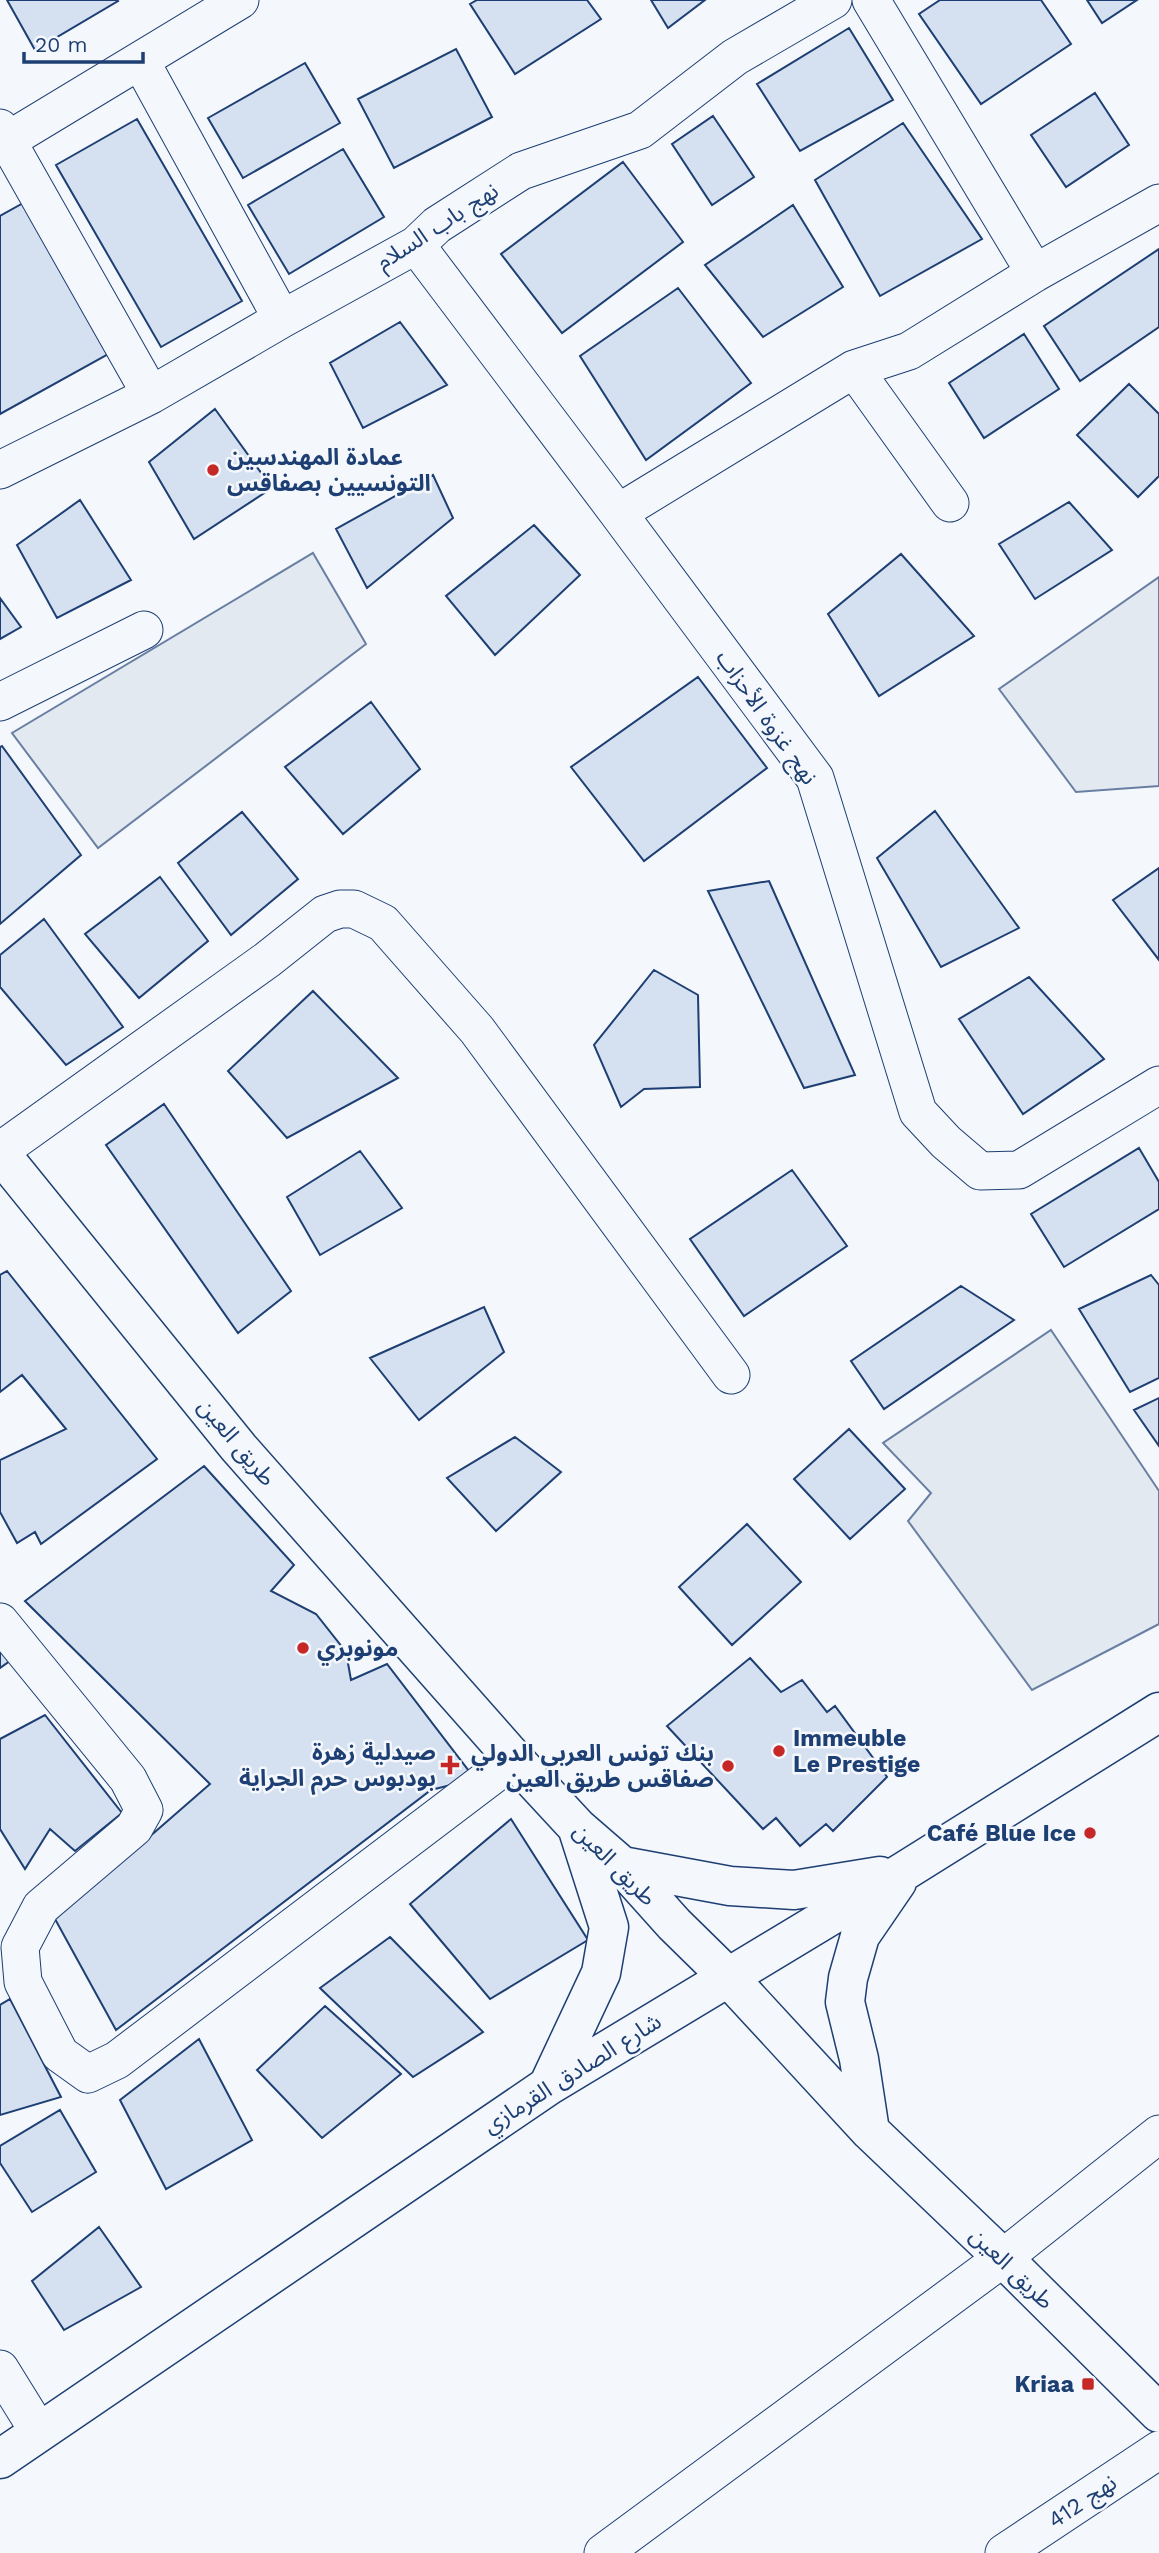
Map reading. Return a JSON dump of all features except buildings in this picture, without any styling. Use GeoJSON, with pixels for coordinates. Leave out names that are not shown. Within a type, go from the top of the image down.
{"type":"FeatureCollection","features":[{"type":"Feature","properties":{"kind":"main road","name":"طريق العين"},"geometry":{"type":"LineString","coordinates":[[0,1152],[239,1448],[514,1759],[578,1827],[622,1866],[870,2131],[1159,2413]]}},
{"type":"Feature","properties":{"kind":"main road","name":"شارع الصادق القرمازي"},"geometry":{"type":"LineString","coordinates":[[0,2459],[548,2086],[903,1872],[1159,1712]]}},
{"type":"Feature","properties":{"kind":"main road"},"geometry":{"type":"LineString","coordinates":[[548,2086],[601,1973],[609,1927],[578,1827]]}},
{"type":"Feature","properties":{"kind":"main road"},"geometry":{"type":"LineString","coordinates":[[622,1866],[730,1886],[794,1890],[903,1872]]}},
{"type":"Feature","properties":{"kind":"main road"},"geometry":{"type":"LineString","coordinates":[[870,2131],[859,2059],[845,2002],[848,1978],[860,1936],[903,1872]]}},
{"type":"Feature","properties":{"kind":"street"},"geometry":{"type":"LineString","coordinates":[[151,394],[2,138],[141,62],[240,0]]}},
{"type":"Feature","properties":{"kind":"street","name":"نهج باب السلام"},"geometry":{"type":"LineString","coordinates":[[0,470],[151,394],[416,245],[437,225],[521,171],[640,130],[735,57],[833,0]]}},
{"type":"Feature","properties":{"kind":"street"},"geometry":{"type":"LineString","coordinates":[[871,0],[1034,272]]}},
{"type":"Feature","properties":{"kind":"street"},"geometry":{"type":"LineString","coordinates":[[141,62],[282,318]]}},
{"type":"Feature","properties":{"kind":"street"},"geometry":{"type":"LineString","coordinates":[[618,513],[854,369],[909,351],[1034,272],[1159,203]]}},
{"type":"Feature","properties":{"kind":"street","name":"نهج غزوة الأحزاب"},"geometry":{"type":"LineString","coordinates":[[416,245],[815,778],[918,1112],[946,1142],[981,1171],[1019,1170],[1159,1085]]}},
{"type":"Feature","properties":{"kind":"street"},"geometry":{"type":"LineString","coordinates":[[854,369],[950,503]]}},
{"type":"Feature","properties":{"kind":"street"},"geometry":{"type":"LineString","coordinates":[[0,702],[144,630]]}},
{"type":"Feature","properties":{"kind":"street"},"geometry":{"type":"LineString","coordinates":[[0,1152],[267,960],[325,914],[340,909],[354,909],[383,923],[477,1030],[731,1376]]}},
{"type":"Feature","properties":{"kind":"street"},"geometry":{"type":"LineString","coordinates":[[0,1622],[128,1779],[144,1810],[134,1828],[41,1907],[20,1947],[23,1982],[60,2054],[88,2074],[117,2060],[514,1759]]}},
{"type":"Feature","properties":{"kind":"street"},"geometry":{"type":"LineString","coordinates":[[603,2553],[1003,2258],[1159,2134]]}},
{"type":"Feature","properties":{"kind":"street"},"geometry":{"type":"LineString","coordinates":[[0,2369],[40,2432]]}},
{"type":"Feature","properties":{"kind":"street","name":"نهج 412"},"geometry":{"type":"LineString","coordinates":[[1004,2553],[1159,2450]]}},
{"type":"Feature","properties":{"kind":"shaded area"},"geometry":{"type":"Polygon","coordinates":[[[313,553],[366,644],[98,848],[12,733],[313,553]]]}},
{"type":"Feature","properties":{"kind":"shaded area"},"geometry":{"type":"Polygon","coordinates":[[[1159,577],[1159,786],[1076,792],[999,689],[1159,577]]]}},
{"type":"Feature","properties":{"kind":"shaded area"},"geometry":{"type":"Polygon","coordinates":[[[1051,1330],[1159,1491],[1159,1624],[1032,1690],[908,1521],[931,1493],[883,1443],[1051,1330]]]}},
{"type":"Feature","properties":{"kind":"place","name":"عمادة المهندسين التونسيين بصفاقس"},"geometry":{"type":"Point","coordinates":[213,470]}},
{"type":"Feature","properties":{"kind":"place","name":"مونوبري"},"geometry":{"type":"Point","coordinates":[303,1648]}},
{"type":"Feature","properties":{"kind":"place","name":"Immeuble Le Prestige"},"geometry":{"type":"Point","coordinates":[779,1751]}},
{"type":"Feature","properties":{"kind":"place","name":"صيدلية زهرة بودبوس حرم الجراية"},"geometry":{"type":"Point","coordinates":[450,1765]}},
{"type":"Feature","properties":{"kind":"place","name":"بنك تونس العربي الدولي صفاقس طريق العين"},"geometry":{"type":"Point","coordinates":[728,1766]}},
{"type":"Feature","properties":{"kind":"place","name":"Café Blue Ice"},"geometry":{"type":"Point","coordinates":[1090,1833]}},
{"type":"Feature","properties":{"kind":"place","name":"Kriaa"},"geometry":{"type":"Point","coordinates":[1088,2384]}}]}
